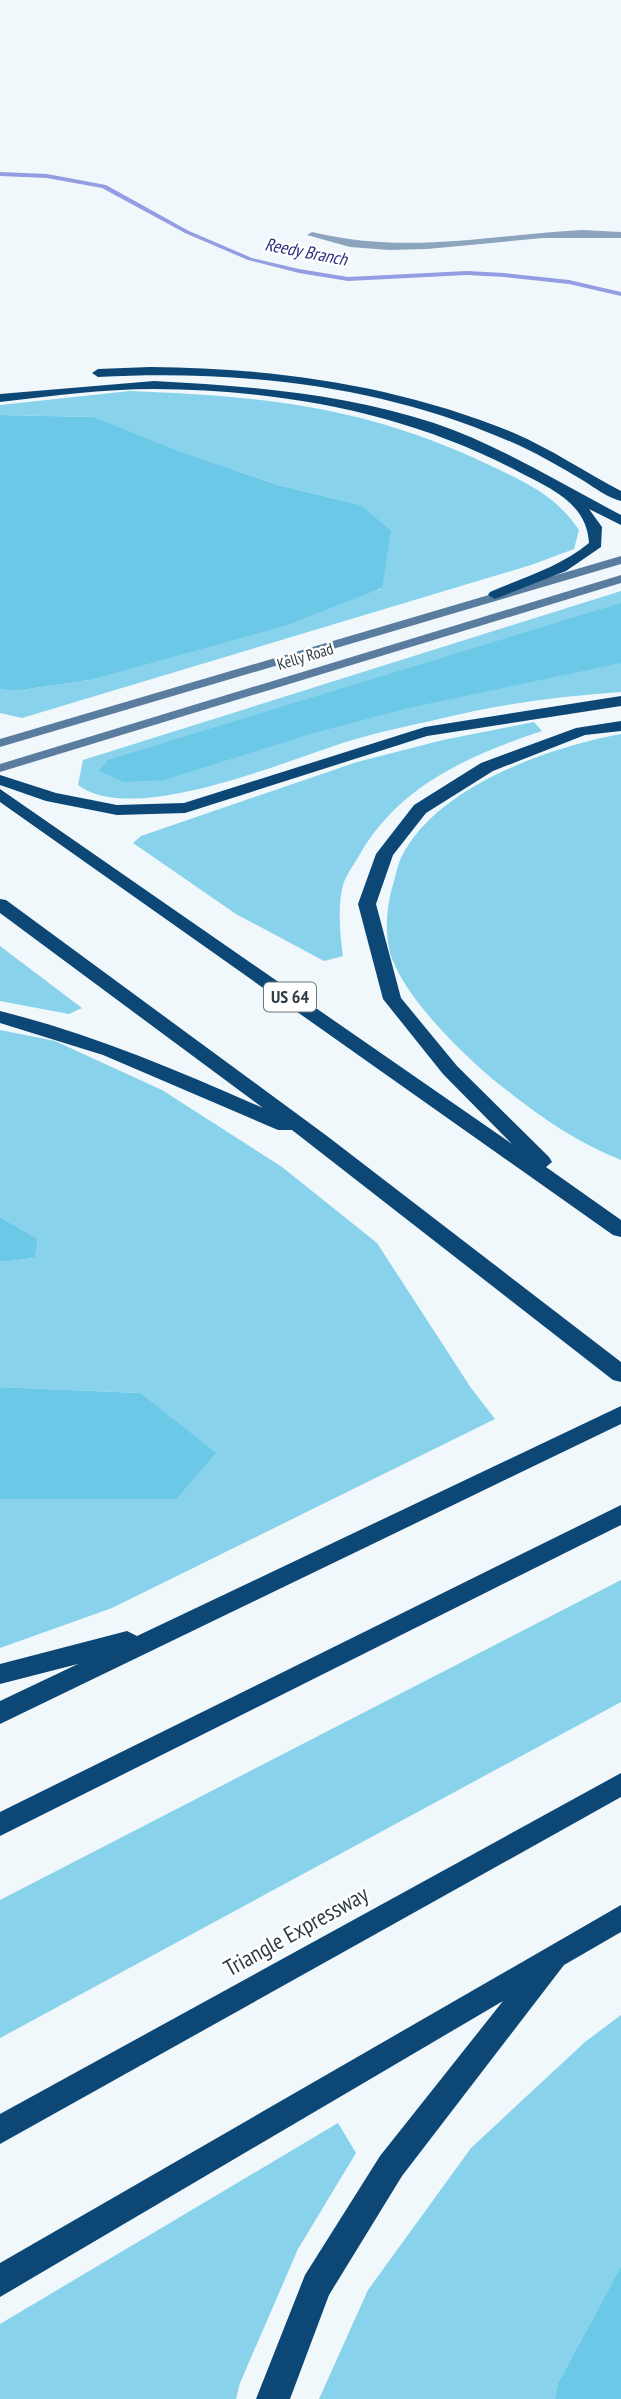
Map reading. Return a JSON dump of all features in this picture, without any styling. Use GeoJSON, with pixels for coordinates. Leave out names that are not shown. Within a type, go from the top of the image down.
{"type":"FeatureCollection","features":[{"type":"Feature","properties":{"kind":"highway"},"geometry":{"type":"LineString","coordinates":[[79,375],[208,371],[286,377],[369,391],[436,409],[511,437],[621,496]]}},
{"type":"Feature","properties":{"kind":"highway"},"geometry":{"type":"LineString","coordinates":[[0,398],[154,385],[252,390],[327,399],[429,426],[486,449],[621,521]]}},
{"type":"Feature","properties":{"kind":"highway"},"geometry":{"type":"LineString","coordinates":[[495,595],[579,560],[596,544],[595,527],[569,494]]}},
{"type":"Feature","properties":{"kind":"highway"},"geometry":{"type":"LineString","coordinates":[[0,780],[52,797],[117,810],[185,808],[425,732],[621,701]]}},
{"type":"Feature","properties":{"kind":"highway"},"geometry":{"type":"LineString","coordinates":[[581,1201],[450,1070],[392,999],[367,904],[385,854],[420,809],[487,766],[582,731],[621,726]]}},
{"type":"Feature","properties":{"kind":"highway","name":"US 64"},"geometry":{"type":"LineString","coordinates":[[0,794],[621,1230]]}},
{"type":"Feature","properties":{"kind":"highway"},"geometry":{"type":"LineString","coordinates":[[0,904],[320,1141],[621,1374]]}},
{"type":"Feature","properties":{"kind":"highway"},"geometry":{"type":"LineString","coordinates":[[0,1017],[57,1030],[150,1065],[320,1141]]}},
{"type":"Feature","properties":{"kind":"highway"},"geometry":{"type":"LineString","coordinates":[[0,1713],[621,1414]]}},
{"type":"Feature","properties":{"kind":"highway"},"geometry":{"type":"LineString","coordinates":[[0,1825],[613,1518]]}},
{"type":"Feature","properties":{"kind":"highway"},"geometry":{"type":"LineString","coordinates":[[0,1674],[173,1629]]}},
{"type":"Feature","properties":{"kind":"highway","name":"Triangle Expressway"},"geometry":{"type":"LineString","coordinates":[[0,2130],[621,1784]]}},
{"type":"Feature","properties":{"kind":"highway"},"geometry":{"type":"LineString","coordinates":[[0,2281],[621,1917]]}},
{"type":"Feature","properties":{"kind":"highway"},"geometry":{"type":"LineString","coordinates":[[273,2399],[316,2286],[391,2166],[558,1954]]}},
{"type":"Feature","properties":{"kind":"main road","name":"Kelly Road"},"geometry":{"type":"LineString","coordinates":[[0,743],[621,560]]}},
{"type":"Feature","properties":{"kind":"main road","name":"Kelly Road"},"geometry":{"type":"LineString","coordinates":[[0,768],[621,579]]}},
{"type":"Feature","properties":{"kind":"lane"},"geometry":{"type":"LineString","coordinates":[[312,235],[355,246],[403,249],[549,234],[621,235]]}},
{"type":"Feature","properties":{"kind":"shaded area"},"geometry":{"type":"Polygon","coordinates":[[[130,391],[270,401],[314,408],[357,417],[444,445],[516,478],[550,499],[579,530],[574,549],[531,565],[22,718],[0,713],[0,689],[14,691],[90,680],[381,589],[386,557],[361,505],[278,485],[172,449],[95,417],[0,415],[0,405],[130,391]]]}},
{"type":"Feature","properties":{"kind":"shaded area"},"geometry":{"type":"Polygon","coordinates":[[[0,415],[95,417],[173,449],[278,485],[361,505],[391,531],[382,588],[287,625],[90,680],[14,691],[0,689],[0,415]]]}},
{"type":"Feature","properties":{"kind":"shaded area"},"geometry":{"type":"Polygon","coordinates":[[[621,591],[621,692],[557,698],[473,711],[349,741],[251,774],[171,795],[135,799],[103,796],[78,785],[83,760],[621,591]]]}},
{"type":"Feature","properties":{"kind":"shaded area"},"geometry":{"type":"Polygon","coordinates":[[[621,603],[621,663],[408,708],[310,734],[164,780],[124,782],[99,771],[108,760],[621,603]]]}},
{"type":"Feature","properties":{"kind":"shaded area"},"geometry":{"type":"Polygon","coordinates":[[[534,722],[542,731],[463,762],[439,776],[395,809],[376,830],[344,882],[340,909],[343,956],[324,961],[236,914],[133,843],[141,836],[357,762],[443,740],[534,722]]]}},
{"type":"Feature","properties":{"kind":"shaded area"},"geometry":{"type":"Polygon","coordinates":[[[621,734],[621,1160],[588,1145],[543,1117],[500,1085],[455,1045],[425,1011],[401,977],[390,953],[387,915],[401,858],[417,833],[440,810],[497,774],[529,760],[592,740],[621,734]]]}},
{"type":"Feature","properties":{"kind":"shaded area"},"geometry":{"type":"Polygon","coordinates":[[[0,946],[82,1008],[69,1014],[0,1001],[0,946]]]}},
{"type":"Feature","properties":{"kind":"shaded area"},"geometry":{"type":"Polygon","coordinates":[[[0,1030],[55,1041],[162,1090],[282,1167],[377,1243],[471,1388],[495,1419],[112,1608],[0,1648],[0,1499],[176,1499],[140,1393],[0,1387],[0,1262],[35,1258],[38,1239],[0,1217],[0,1030]]]}},
{"type":"Feature","properties":{"kind":"shaded area"},"geometry":{"type":"Polygon","coordinates":[[[0,1217],[38,1239],[35,1258],[0,1262],[0,1217]]]}},
{"type":"Feature","properties":{"kind":"shaded area"},"geometry":{"type":"Polygon","coordinates":[[[0,1387],[140,1393],[216,1453],[176,1499],[0,1499],[0,1387]]]}},
{"type":"Feature","properties":{"kind":"shaded area"},"geometry":{"type":"Polygon","coordinates":[[[621,1580],[621,1702],[0,2038],[0,1900],[621,1580]]]}},
{"type":"Feature","properties":{"kind":"shaded area"},"geometry":{"type":"Polygon","coordinates":[[[621,2015],[621,2266],[558,2383],[555,2399],[319,2399],[368,2290],[471,2148],[585,2042],[621,2015]]]}},
{"type":"Feature","properties":{"kind":"shaded area"},"geometry":{"type":"Polygon","coordinates":[[[338,2123],[356,2153],[298,2249],[240,2383],[236,2399],[0,2399],[0,2324],[338,2123]]]}},
{"type":"Feature","properties":{"kind":"shaded area"},"geometry":{"type":"Polygon","coordinates":[[[621,2266],[621,2399],[555,2399],[558,2383],[621,2266]]]}},
{"type":"Feature","properties":{"kind":"waterway","name":"Reedy Branch"},"geometry":{"type":"LineString","coordinates":[[0,174],[47,176],[104,186],[187,232],[250,259],[299,271],[348,279],[467,273],[504,275],[569,282],[621,294]]}}]}
